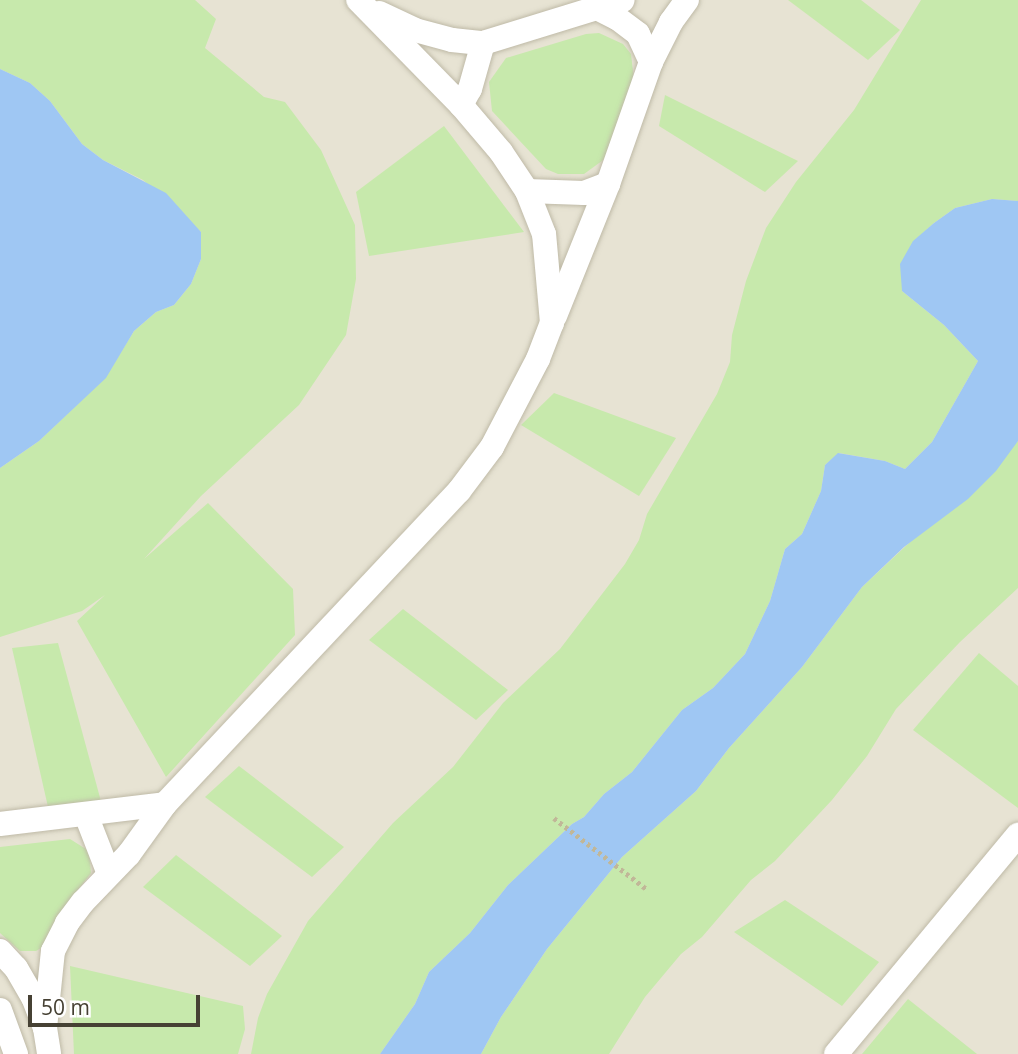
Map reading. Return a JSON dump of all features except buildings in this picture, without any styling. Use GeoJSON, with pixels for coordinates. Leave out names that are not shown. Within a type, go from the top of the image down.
{"type":"FeatureCollection","features":[{"type":"Feature","properties":{"kind":"street"},"geometry":{"type":"LineString","coordinates":[[362,4],[415,30],[452,40],[483,43],[623,0]]}},
{"type":"Feature","properties":{"kind":"street"},"geometry":{"type":"LineString","coordinates":[[45,1028],[53,951],[83,902],[141,839],[165,804],[459,491],[492,447],[538,359],[608,184],[651,62],[671,22],[687,0]]}},
{"type":"Feature","properties":{"kind":"street"},"geometry":{"type":"LineString","coordinates":[[362,4],[461,105],[501,152],[527,191],[544,234],[552,323]]}},
{"type":"Feature","properties":{"kind":"street"},"geometry":{"type":"LineString","coordinates":[[597,8],[617,18],[638,34],[651,62]]}},
{"type":"Feature","properties":{"kind":"street"},"geometry":{"type":"LineString","coordinates":[[461,105],[470,89],[483,43]]}},
{"type":"Feature","properties":{"kind":"street"},"geometry":{"type":"LineString","coordinates":[[527,191],[584,193],[608,184]]}},
{"type":"Feature","properties":{"kind":"street"},"geometry":{"type":"LineString","coordinates":[[0,824],[165,804]]}},
{"type":"Feature","properties":{"kind":"street"},"geometry":{"type":"LineString","coordinates":[[86,815],[109,874]]}},
{"type":"Feature","properties":{"kind":"street"},"geometry":{"type":"LineString","coordinates":[[836,1054],[1018,835]]}},
{"type":"Feature","properties":{"kind":"street"},"geometry":{"type":"LineString","coordinates":[[5,963],[37,961],[53,951]]}},
{"type":"Feature","properties":{"kind":"street"},"geometry":{"type":"LineString","coordinates":[[5,963],[33,997],[45,1028],[49,1054]]}},
{"type":"Feature","properties":{"kind":"street"},"geometry":{"type":"LineString","coordinates":[[0,1010],[16,1054]]}},
{"type":"Feature","properties":{"kind":"path"},"geometry":{"type":"LineString","coordinates":[[554,818],[648,890]]}},
{"type":"Feature","properties":{"kind":"shaded area"},"geometry":{"type":"Polygon","coordinates":[[[0,0],[1018,0],[1018,1054],[0,1054],[0,0]]]}},
{"type":"Feature","properties":{"kind":"green space"},"geometry":{"type":"Polygon","coordinates":[[[0,0],[195,0],[216,19],[205,48],[264,97],[285,102],[321,150],[355,225],[356,279],[346,335],[299,405],[201,496],[144,559],[208,503],[293,589],[295,635],[166,777],[77,621],[105,595],[82,611],[0,637],[0,468],[39,441],[105,378],[134,331],[156,312],[174,305],[191,284],[201,259],[201,232],[143,180],[103,160],[82,144],[50,101],[30,83],[0,69],[0,0]]]}},
{"type":"Feature","properties":{"kind":"green space"},"geometry":{"type":"Polygon","coordinates":[[[788,0],[861,0],[900,30],[868,60],[788,0]]]}},
{"type":"Feature","properties":{"kind":"green space"},"geometry":{"type":"Polygon","coordinates":[[[921,0],[1018,0],[1018,201],[992,199],[955,208],[934,223],[914,241],[902,291],[944,325],[978,361],[932,442],[905,469],[885,461],[839,453],[825,465],[821,491],[802,534],[785,549],[770,601],[745,654],[713,688],[682,710],[632,772],[604,794],[584,817],[572,824],[508,885],[470,933],[429,972],[415,1004],[380,1054],[251,1054],[258,1018],[267,994],[308,921],[393,823],[453,767],[503,703],[560,649],[625,564],[639,540],[647,514],[717,394],[730,362],[732,335],[746,281],[766,228],[796,182],[854,110],[921,0]]]}},
{"type":"Feature","properties":{"kind":"green space"},"geometry":{"type":"Polygon","coordinates":[[[599,33],[623,44],[631,54],[634,80],[606,158],[584,174],[558,174],[546,169],[492,111],[489,82],[506,58],[586,34],[599,33]]]}},
{"type":"Feature","properties":{"kind":"green space"},"geometry":{"type":"Polygon","coordinates":[[[665,95],[798,161],[765,192],[659,126],[665,95]]]}},
{"type":"Feature","properties":{"kind":"green space"},"geometry":{"type":"Polygon","coordinates":[[[444,126],[524,232],[369,256],[356,192],[444,126]]]}},
{"type":"Feature","properties":{"kind":"green space"},"geometry":{"type":"Polygon","coordinates":[[[554,393],[676,438],[639,496],[521,425],[554,393]]]}},
{"type":"Feature","properties":{"kind":"green space"},"geometry":{"type":"Polygon","coordinates":[[[1018,441],[1018,588],[960,642],[896,709],[867,756],[832,800],[775,861],[751,880],[702,937],[681,954],[645,997],[609,1054],[481,1054],[501,1017],[547,949],[622,857],[696,791],[729,748],[802,667],[862,587],[1018,441]]]}},
{"type":"Feature","properties":{"kind":"green space"},"geometry":{"type":"Polygon","coordinates":[[[403,609],[508,690],[476,720],[369,640],[403,609]]]}},
{"type":"Feature","properties":{"kind":"green space"},"geometry":{"type":"Polygon","coordinates":[[[58,643],[102,805],[48,807],[12,648],[58,643]]]}},
{"type":"Feature","properties":{"kind":"green space"},"geometry":{"type":"Polygon","coordinates":[[[979,653],[1018,686],[1018,808],[913,730],[979,653]]]}},
{"type":"Feature","properties":{"kind":"green space"},"geometry":{"type":"Polygon","coordinates":[[[239,766],[344,847],[312,877],[205,797],[239,766]]]}},
{"type":"Feature","properties":{"kind":"green space"},"geometry":{"type":"Polygon","coordinates":[[[70,839],[89,851],[91,873],[61,912],[43,947],[36,951],[20,951],[0,933],[0,847],[70,839]]]}},
{"type":"Feature","properties":{"kind":"green space"},"geometry":{"type":"Polygon","coordinates":[[[176,855],[282,936],[250,966],[143,887],[176,855]]]}},
{"type":"Feature","properties":{"kind":"green space"},"geometry":{"type":"Polygon","coordinates":[[[785,900],[879,962],[842,1006],[734,932],[785,900]]]}},
{"type":"Feature","properties":{"kind":"green space"},"geometry":{"type":"Polygon","coordinates":[[[70,966],[243,1006],[245,1029],[238,1054],[74,1054],[70,966]]]}},
{"type":"Feature","properties":{"kind":"green space"},"geometry":{"type":"Polygon","coordinates":[[[908,999],[977,1054],[862,1054],[908,999]]]}},
{"type":"Feature","properties":{"kind":"water"},"geometry":{"type":"Polygon","coordinates":[[[0,69],[30,83],[50,101],[82,144],[103,160],[166,193],[201,232],[201,259],[191,284],[174,305],[156,312],[134,331],[106,378],[39,441],[0,468],[0,69]]]}},
{"type":"Feature","properties":{"kind":"water"},"geometry":{"type":"Polygon","coordinates":[[[992,199],[1018,201],[1018,441],[996,471],[968,499],[904,547],[862,587],[802,667],[729,748],[696,791],[622,857],[547,949],[501,1017],[481,1054],[380,1054],[415,1004],[429,972],[470,933],[508,885],[572,824],[584,817],[604,794],[632,772],[682,710],[713,688],[745,654],[770,601],[785,549],[802,534],[821,491],[825,465],[838,453],[885,461],[905,469],[932,442],[978,361],[944,325],[902,291],[900,264],[913,241],[955,208],[992,199]]]}}]}
